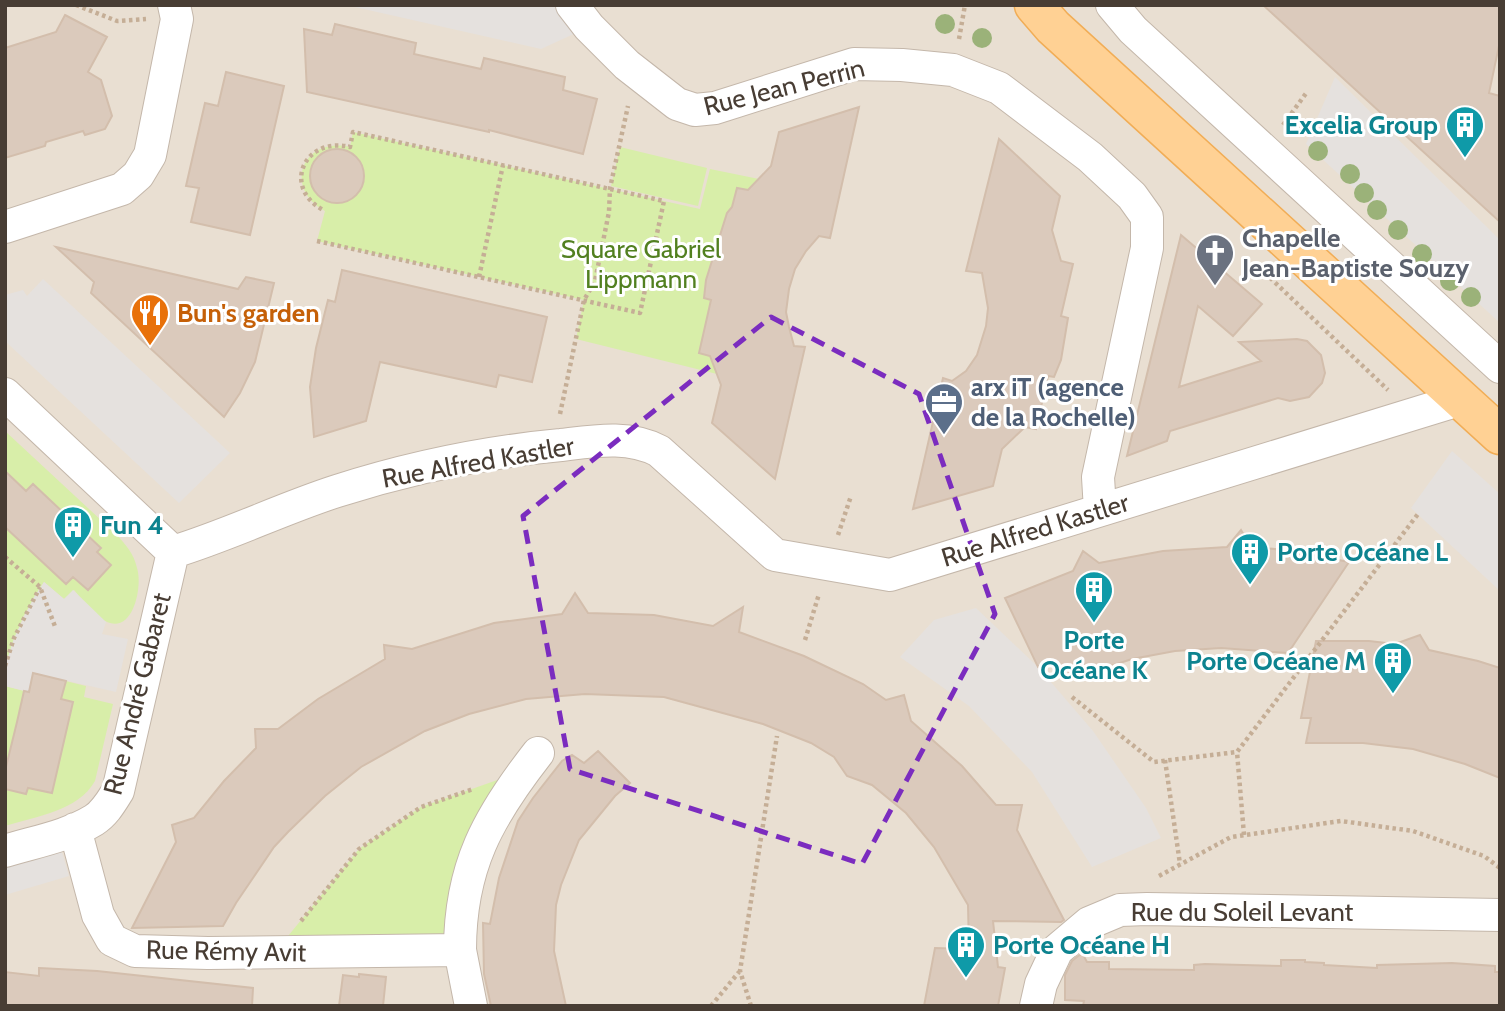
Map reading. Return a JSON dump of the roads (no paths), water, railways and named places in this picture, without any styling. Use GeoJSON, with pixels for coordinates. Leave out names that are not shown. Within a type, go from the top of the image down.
{"type":"FeatureCollection","features":[{"type":"Feature","properties":{"kind":"main road"},"geometry":{"type":"LineString","coordinates":[[1034,5],[1053,27],[1500,435]]}},
{"type":"Feature","properties":{"kind":"street","name":"Rue Jean Perrin"},"geometry":{"type":"LineString","coordinates":[[572,5],[590,27],[635,71],[677,104],[695,110],[715,107],[854,64],[953,70],[999,88],[1090,158],[1132,196],[1147,218],[1147,248],[1098,477],[1100,510]]}},
{"type":"Feature","properties":{"kind":"street"},"geometry":{"type":"LineString","coordinates":[[1112,5],[1133,30],[1500,368]]}},
{"type":"Feature","properties":{"kind":"street"},"geometry":{"type":"LineString","coordinates":[[5,227],[103,197],[122,189],[138,175],[150,155],[175,12]]}},
{"type":"Feature","properties":{"kind":"street"},"geometry":{"type":"LineString","coordinates":[[5,394],[173,552]]}},
{"type":"Feature","properties":{"kind":"street","name":"Rue Alfred Kastler"},"geometry":{"type":"LineString","coordinates":[[173,552],[377,479],[476,457],[553,445],[622,440],[644,443],[659,451],[775,555],[890,575],[1446,404],[1459,397]]}},
{"type":"Feature","properties":{"kind":"street","name":"Rue André Gabaret"},"geometry":{"type":"LineString","coordinates":[[5,851],[75,829],[95,819],[108,807],[118,791],[173,552]]}},
{"type":"Feature","properties":{"kind":"street"},"geometry":{"type":"LineString","coordinates":[[471,1006],[460,950],[460,920],[479,843],[501,802],[531,762]]}},
{"type":"Feature","properties":{"kind":"street","name":"Rue Rémy Avit"},"geometry":{"type":"LineString","coordinates":[[75,829],[98,915],[112,940],[135,950],[208,953],[460,950]]}},
{"type":"Feature","properties":{"kind":"street","name":"Rue du Soleil Levant"},"geometry":{"type":"LineString","coordinates":[[1036,1006],[1041,985],[1057,950],[1089,923],[1120,910],[1500,915]]}},
{"type":"Feature","properties":{"kind":"place","name":"Excelia Group"},"geometry":{"type":"Point","coordinates":[1465,159]}},
{"type":"Feature","properties":{"kind":"place","name":"Chapelle Jean-Baptiste Souzy"},"geometry":{"type":"Point","coordinates":[1215,287]}},
{"type":"Feature","properties":{"kind":"place","name":"Bun's garden"},"geometry":{"type":"Point","coordinates":[150,347]}},
{"type":"Feature","properties":{"kind":"place","name":"arx iT (agence de la Rochelle)"},"geometry":{"type":"Point","coordinates":[944,436]}},
{"type":"Feature","properties":{"kind":"place","name":"Fun 4"},"geometry":{"type":"Point","coordinates":[73,559]}},
{"type":"Feature","properties":{"kind":"place","name":"Porte Océane L"},"geometry":{"type":"Point","coordinates":[1250,586]}},
{"type":"Feature","properties":{"kind":"place","name":"Porte Océane K"},"geometry":{"type":"Point","coordinates":[1094,624]}},
{"type":"Feature","properties":{"kind":"place","name":"Porte Océane M"},"geometry":{"type":"Point","coordinates":[1393,695]}},
{"type":"Feature","properties":{"kind":"place","name":"Porte Océane H"},"geometry":{"type":"Point","coordinates":[966,979]}},
{"type":"Feature","properties":{"kind":"park label","name":"Square Gabriel Lippmann"},"geometry":{"type":"Point","coordinates":[641,264]}}]}
